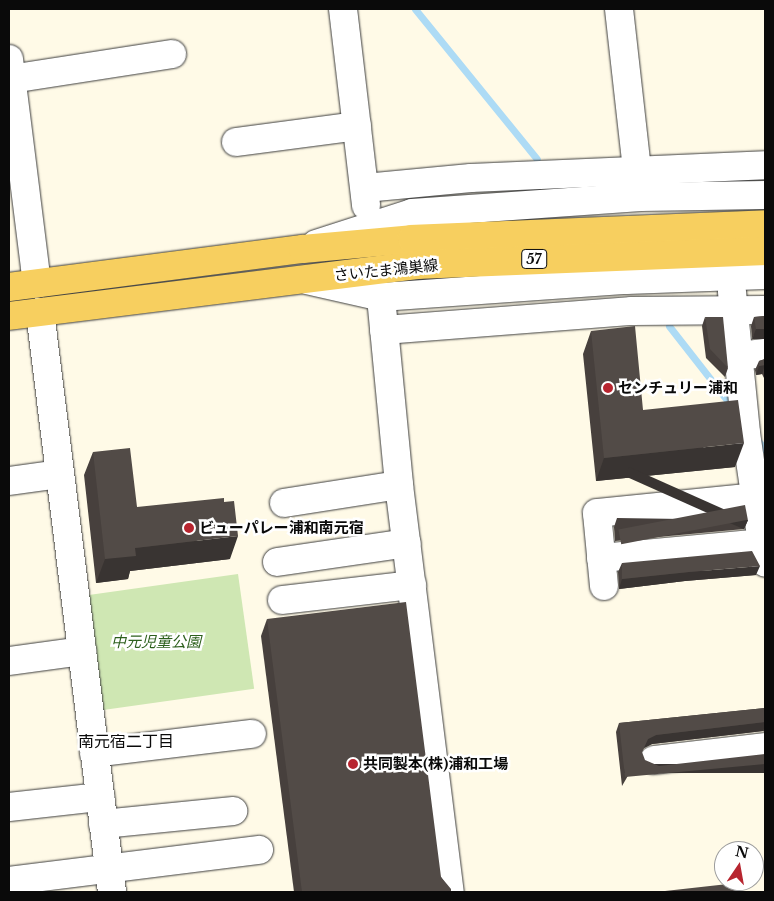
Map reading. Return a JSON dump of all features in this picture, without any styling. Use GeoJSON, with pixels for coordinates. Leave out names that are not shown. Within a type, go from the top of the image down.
{"type":"FeatureCollection","features":[{"type":"Feature","properties":{"kind":"main road","name":"さいたま鴻巣線"},"geometry":{"type":"LineString","coordinates":[[9,287],[303,249],[412,239],[765,224]]}},
{"type":"Feature","properties":{"kind":"main road","name":"さいたま鴻巣線"},"geometry":{"type":"LineString","coordinates":[[9,316],[417,265],[765,251]]}},
{"type":"Feature","properties":{"kind":"street"},"geometry":{"type":"LineString","coordinates":[[342,9],[365,188],[367,225]]}},
{"type":"Feature","properties":{"kind":"street"},"geometry":{"type":"LineString","coordinates":[[619,9],[640,197]]}},
{"type":"Feature","properties":{"kind":"street"},"geometry":{"type":"LineString","coordinates":[[37,283],[20,246],[10,69],[172,54]]}},
{"type":"Feature","properties":{"kind":"street"},"geometry":{"type":"LineString","coordinates":[[236,142],[357,126]]}},
{"type":"Feature","properties":{"kind":"street"},"geometry":{"type":"LineString","coordinates":[[365,188],[637,170],[765,165]]}},
{"type":"Feature","properties":{"kind":"street"},"geometry":{"type":"LineString","coordinates":[[303,249],[367,225],[412,213],[640,197],[765,195]]}},
{"type":"Feature","properties":{"kind":"street"},"geometry":{"type":"LineString","coordinates":[[303,279],[381,297],[731,275],[765,275]]}},
{"type":"Feature","properties":{"kind":"street"},"geometry":{"type":"LineString","coordinates":[[601,558],[764,553],[758,497],[752,354],[734,310],[731,275]]}},
{"type":"Feature","properties":{"kind":"street"},"geometry":{"type":"LineString","coordinates":[[381,297],[399,485],[450,892]]}},
{"type":"Feature","properties":{"kind":"street"},"geometry":{"type":"LineString","coordinates":[[384,330],[632,311],[765,310]]}},
{"type":"Feature","properties":{"kind":"street"},"geometry":{"type":"LineString","coordinates":[[40,312],[110,881]]}},
{"type":"Feature","properties":{"kind":"street"},"geometry":{"type":"LineString","coordinates":[[9,481],[60,474]]}},
{"type":"Feature","properties":{"kind":"street"},"geometry":{"type":"LineString","coordinates":[[284,503],[399,485]]}},
{"type":"Feature","properties":{"kind":"street"},"geometry":{"type":"LineString","coordinates":[[604,586],[597,513],[758,497]]}},
{"type":"Feature","properties":{"kind":"street"},"geometry":{"type":"LineString","coordinates":[[277,562],[407,543]]}},
{"type":"Feature","properties":{"kind":"street"},"geometry":{"type":"LineString","coordinates":[[282,600],[412,585]]}},
{"type":"Feature","properties":{"kind":"street"},"geometry":{"type":"LineString","coordinates":[[9,662],[82,651]]}},
{"type":"Feature","properties":{"kind":"street"},"geometry":{"type":"LineString","coordinates":[[94,753],[252,734]]}},
{"type":"Feature","properties":{"kind":"street"},"geometry":{"type":"LineString","coordinates":[[654,760],[765,747]]}},
{"type":"Feature","properties":{"kind":"street"},"geometry":{"type":"LineString","coordinates":[[9,807],[100,797]]}},
{"type":"Feature","properties":{"kind":"street"},"geometry":{"type":"LineString","coordinates":[[103,824],[232,811]]}},
{"type":"Feature","properties":{"kind":"street"},"geometry":{"type":"LineString","coordinates":[[9,881],[110,881],[259,850]]}},
{"type":"Feature","properties":{"kind":"green space","name":"中元児童公園"},"geometry":{"type":"Polygon","coordinates":[[[238,574],[254,689],[100,711],[84,596],[238,574]]]}},
{"type":"Feature","properties":{"kind":"building"},"geometry":{"type":"Polygon","coordinates":[[[765,316],[765,329],[756,329],[754,317],[765,316]]]}},
{"type":"Feature","properties":{"kind":"building"},"geometry":{"type":"Polygon","coordinates":[[[705,317],[723,317],[728,368],[710,349],[705,317]]]}},
{"type":"Feature","properties":{"kind":"building"},"geometry":{"type":"Polygon","coordinates":[[[635,326],[643,410],[738,400],[744,443],[604,458],[591,331],[635,326]]]}},
{"type":"Feature","properties":{"kind":"building"},"geometry":{"type":"Polygon","coordinates":[[[765,359],[765,365],[759,366],[759,361],[765,359]]]}},
{"type":"Feature","properties":{"kind":"building"},"geometry":{"type":"Polygon","coordinates":[[[130,448],[137,507],[224,498],[224,502],[234,501],[238,536],[135,548],[136,556],[105,559],[93,452],[130,448]]]}},
{"type":"Feature","properties":{"kind":"building"},"geometry":{"type":"Polygon","coordinates":[[[745,505],[748,520],[621,544],[618,530],[745,505]]]}},
{"type":"Feature","properties":{"kind":"building"},"geometry":{"type":"Polygon","coordinates":[[[752,551],[760,566],[622,579],[622,563],[752,551]]]}},
{"type":"Feature","properties":{"kind":"building","name":"共同製本(株)浦和工場"},"geometry":{"type":"Polygon","coordinates":[[[406,602],[441,877],[451,889],[451,892],[302,892],[267,619],[406,602]]]}},
{"type":"Feature","properties":{"kind":"building"},"geometry":{"type":"Polygon","coordinates":[[[765,708],[765,722],[656,735],[648,739],[642,752],[645,760],[659,766],[765,754],[765,764],[625,777],[619,723],[765,708]]]}},
{"type":"Feature","properties":{"kind":"building"},"geometry":{"type":"Polygon","coordinates":[[[714,886],[714,891],[738,892],[656,892],[714,886]]]}},
{"type":"Feature","properties":{"kind":"waterway"},"geometry":{"type":"LineString","coordinates":[[415,9],[537,159]]}},
{"type":"Feature","properties":{"kind":"waterway"},"geometry":{"type":"LineString","coordinates":[[669,326],[733,408]]}},
{"type":"Feature","properties":{"kind":"waterway"},"geometry":{"type":"LineString","coordinates":[[756,438],[765,450]]}},
{"type":"Feature","properties":{"kind":"place","name":"センチュリー浦和"},"geometry":{"type":"Point","coordinates":[608,388]}},
{"type":"Feature","properties":{"kind":"place","name":"ビューパレー浦和南元宿"},"geometry":{"type":"Point","coordinates":[189,528]}},
{"type":"Feature","properties":{"kind":"place","name":"共同製本(株)浦和工場"},"geometry":{"type":"Point","coordinates":[353,764]}},
{"type":"Feature","properties":{"kind":"district","name":"南元宿二丁目"},"geometry":{"type":"Point","coordinates":[126,741]}}]}
